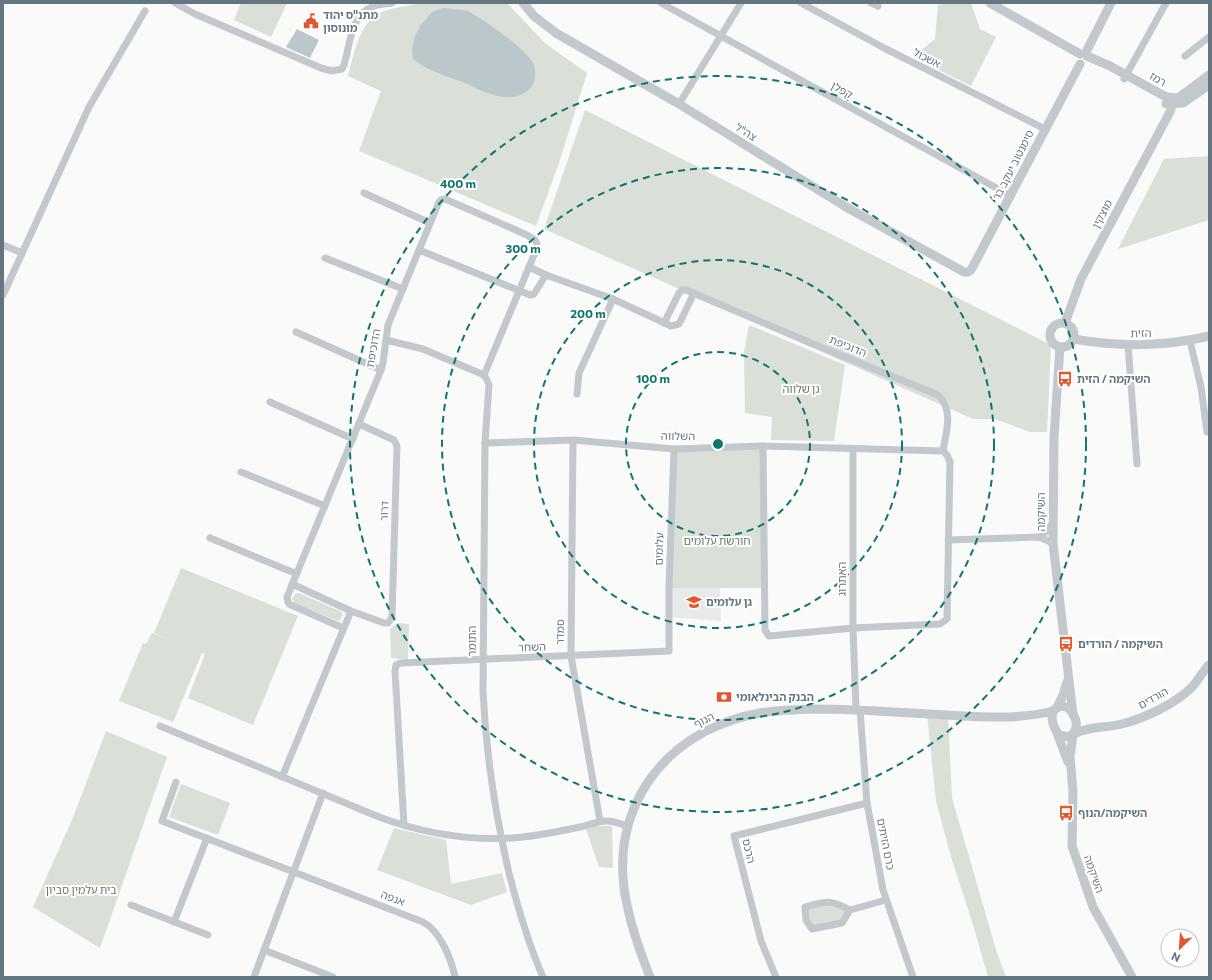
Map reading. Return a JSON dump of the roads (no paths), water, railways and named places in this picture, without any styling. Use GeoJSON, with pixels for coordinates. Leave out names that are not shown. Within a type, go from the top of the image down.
{"type":"FeatureCollection","features":[{"type":"Feature","properties":{"kind":"street"},"geometry":{"type":"LineString","coordinates":[[175,3],[195,14],[320,68],[332,71],[342,69],[352,31],[363,13],[374,5],[392,3]]}},
{"type":"Feature","properties":{"kind":"street","name":"צה\"ל"},"geometry":{"type":"LineString","coordinates":[[523,3],[534,16],[556,33],[679,104],[846,207],[964,272]]}},
{"type":"Feature","properties":{"kind":"street","name":"קפלן"},"geometry":{"type":"LineString","coordinates":[[661,3],[1011,196]]}},
{"type":"Feature","properties":{"kind":"street"},"geometry":{"type":"LineString","coordinates":[[679,104],[741,3]]}},
{"type":"Feature","properties":{"kind":"street","name":"אשכול"},"geometry":{"type":"LineString","coordinates":[[801,3],[886,49],[1045,129]]}},
{"type":"Feature","properties":{"kind":"street","name":"רמז"},"geometry":{"type":"LineString","coordinates":[[990,3],[1084,58],[1110,72],[1126,77],[1145,90],[1168,101],[1167,119]]}},
{"type":"Feature","properties":{"kind":"street","name":"סימנטוב יעקב בר"},"geometry":{"type":"LineString","coordinates":[[964,272],[971,270],[1084,58],[1111,3]]}},
{"type":"Feature","properties":{"kind":"street"},"geometry":{"type":"LineString","coordinates":[[1126,77],[1166,3]]}},
{"type":"Feature","properties":{"kind":"street"},"geometry":{"type":"LineString","coordinates":[[3,295],[89,107],[144,11]]}},
{"type":"Feature","properties":{"kind":"street"},"geometry":{"type":"LineString","coordinates":[[1184,56],[1209,37]]}},
{"type":"Feature","properties":{"kind":"street"},"geometry":{"type":"LineString","coordinates":[[1168,101],[1178,98],[1209,75]]}},
{"type":"Feature","properties":{"kind":"street"},"geometry":{"type":"LineString","coordinates":[[1168,101],[1183,103],[1209,85]]}},
{"type":"Feature","properties":{"kind":"street","name":"מוצקין"},"geometry":{"type":"LineString","coordinates":[[1065,323],[1081,279],[1167,119]]}},
{"type":"Feature","properties":{"kind":"street"},"geometry":{"type":"LineString","coordinates":[[364,194],[430,223]]}},
{"type":"Feature","properties":{"kind":"street","name":"הדוכיפת"},"geometry":{"type":"LineString","coordinates":[[343,628],[290,604],[287,597],[381,370],[388,325],[441,200],[445,199],[527,235],[535,240],[537,244],[536,250],[529,267]]}},
{"type":"Feature","properties":{"kind":"street"},"geometry":{"type":"LineString","coordinates":[[3,245],[22,253]]}},
{"type":"Feature","properties":{"kind":"street"},"geometry":{"type":"LineString","coordinates":[[419,250],[530,295],[534,294],[546,275]]}},
{"type":"Feature","properties":{"kind":"street"},"geometry":{"type":"LineString","coordinates":[[325,258],[403,290]]}},
{"type":"Feature","properties":{"kind":"street"},"geometry":{"type":"LineString","coordinates":[[386,340],[423,349],[484,375],[529,267],[546,275],[613,299],[671,326],[679,324],[694,293]]}},
{"type":"Feature","properties":{"kind":"street","name":"הדוכיפת"},"geometry":{"type":"LineString","coordinates":[[664,323],[678,292],[686,290],[938,395],[944,401],[948,409],[943,451]]}},
{"type":"Feature","properties":{"kind":"street"},"geometry":{"type":"LineString","coordinates":[[577,394],[579,373],[613,299]]}},
{"type":"Feature","properties":{"kind":"street"},"geometry":{"type":"LineString","coordinates":[[1056,323],[1065,323],[1073,329],[1073,339],[1070,344],[1060,347],[1052,342],[1050,332],[1056,323]]}},
{"type":"Feature","properties":{"kind":"street"},"geometry":{"type":"LineString","coordinates":[[296,332],[381,370]]}},
{"type":"Feature","properties":{"kind":"street","name":"הזית"},"geometry":{"type":"LineString","coordinates":[[1073,339],[1102,344],[1128,345],[1190,341],[1209,336]]}},
{"type":"Feature","properties":{"kind":"street"},"geometry":{"type":"LineString","coordinates":[[1190,341],[1201,387],[1207,432]]}},
{"type":"Feature","properties":{"kind":"street"},"geometry":{"type":"LineString","coordinates":[[1128,345],[1137,464]]}},
{"type":"Feature","properties":{"kind":"street","name":"השיקמה"},"geometry":{"type":"LineString","coordinates":[[1060,347],[1054,437],[1053,543],[1074,718]]}},
{"type":"Feature","properties":{"kind":"street","name":"התומר"},"geometry":{"type":"LineString","coordinates":[[484,375],[488,380],[489,385],[485,443],[483,659],[485,730],[488,766],[501,838],[520,916],[529,944],[543,977]]}},
{"type":"Feature","properties":{"kind":"street"},"geometry":{"type":"LineString","coordinates":[[270,402],[353,439]]}},
{"type":"Feature","properties":{"kind":"street","name":"דרור"},"geometry":{"type":"LineString","coordinates":[[351,610],[384,623],[390,622],[393,614],[397,446],[394,440],[359,424]]}},
{"type":"Feature","properties":{"kind":"street","name":"השלווה"},"geometry":{"type":"LineString","coordinates":[[485,443],[573,440],[674,449],[763,446],[943,451]]}},
{"type":"Feature","properties":{"kind":"street","name":"סמדר"},"geometry":{"type":"LineString","coordinates":[[573,440],[571,656],[600,821]]}},
{"type":"Feature","properties":{"kind":"street"},"geometry":{"type":"LineString","coordinates":[[763,446],[765,630],[769,636],[853,628],[940,624],[947,619],[950,462],[949,458],[943,451]]}},
{"type":"Feature","properties":{"kind":"street","name":"עלומים"},"geometry":{"type":"LineString","coordinates":[[669,651],[669,588],[674,449]]}},
{"type":"Feature","properties":{"kind":"street","name":"האתרוג"},"geometry":{"type":"LineString","coordinates":[[853,449],[853,628],[858,709]]}},
{"type":"Feature","properties":{"kind":"street"},"geometry":{"type":"LineString","coordinates":[[241,472],[325,506]]}},
{"type":"Feature","properties":{"kind":"street"},"geometry":{"type":"LineString","coordinates":[[1039,537],[1047,531],[1053,523]]}},
{"type":"Feature","properties":{"kind":"street"},"geometry":{"type":"LineString","coordinates":[[948,540],[1039,537],[1053,543]]}},
{"type":"Feature","properties":{"kind":"street"},"geometry":{"type":"LineString","coordinates":[[210,538],[296,574]]}},
{"type":"Feature","properties":{"kind":"street"},"geometry":{"type":"LineString","coordinates":[[282,777],[351,610],[292,584]]}},
{"type":"Feature","properties":{"kind":"street","name":"השחר"},"geometry":{"type":"LineString","coordinates":[[404,825],[396,696],[396,665],[400,663],[669,651]]}},
{"type":"Feature","properties":{"kind":"street","name":"הורדים"},"geometry":{"type":"LineString","coordinates":[[1073,734],[1084,730],[1132,722],[1158,711],[1192,687],[1209,665]]}},
{"type":"Feature","properties":{"kind":"street"},"geometry":{"type":"LineString","coordinates":[[1068,677],[1064,695],[1055,709],[1052,718],[1071,769]]}},
{"type":"Feature","properties":{"kind":"street"},"geometry":{"type":"LineString","coordinates":[[1055,709],[1060,706],[1067,707],[1074,718],[1077,728],[1073,734],[1070,749],[1071,769]]}},
{"type":"Feature","properties":{"kind":"street","name":"הנוף"},"geometry":{"type":"LineString","coordinates":[[650,977],[629,919],[624,892],[622,856],[627,826],[642,791],[662,763],[678,748],[714,727],[751,714],[769,711],[858,709],[1002,718],[1040,714],[1055,709]]}},
{"type":"Feature","properties":{"kind":"street","name":"כרם הזיתים"},"geometry":{"type":"LineString","coordinates":[[858,709],[867,803],[886,900],[913,977]]}},
{"type":"Feature","properties":{"kind":"street"},"geometry":{"type":"LineString","coordinates":[[1040,714],[1048,716],[1053,721]]}},
{"type":"Feature","properties":{"kind":"street","name":"הורדים"},"geometry":{"type":"LineString","coordinates":[[1074,718],[1082,724],[1096,728]]}},
{"type":"Feature","properties":{"kind":"street"},"geometry":{"type":"LineString","coordinates":[[160,726],[380,817],[436,833],[501,838],[545,834],[600,821],[608,821],[627,826]]}},
{"type":"Feature","properties":{"kind":"street"},"geometry":{"type":"LineString","coordinates":[[1057,732],[1059,735],[1066,737],[1070,737],[1073,734]]}},
{"type":"Feature","properties":{"kind":"street","name":"השיקמה"},"geometry":{"type":"LineString","coordinates":[[1071,769],[1073,790],[1072,846],[1094,907],[1132,977]]}},
{"type":"Feature","properties":{"kind":"street","name":"אנפה"},"geometry":{"type":"LineString","coordinates":[[176,782],[162,821],[429,925],[439,936],[451,964],[454,977]]}},
{"type":"Feature","properties":{"kind":"street"},"geometry":{"type":"LineString","coordinates":[[254,977],[323,793]]}},
{"type":"Feature","properties":{"kind":"street","name":"הרכס"},"geometry":{"type":"LineString","coordinates":[[776,977],[761,941],[734,836],[867,803]]}},
{"type":"Feature","properties":{"kind":"street"},"geometry":{"type":"LineString","coordinates":[[174,922],[207,838]]}},
{"type":"Feature","properties":{"kind":"street"},"geometry":{"type":"LineString","coordinates":[[850,910],[837,903],[824,902],[805,907],[806,920],[812,929],[842,923],[850,910],[886,900]]}},
{"type":"Feature","properties":{"kind":"street"},"geometry":{"type":"LineString","coordinates":[[131,905],[208,935]]}},
{"type":"Feature","properties":{"kind":"street"},"geometry":{"type":"LineString","coordinates":[[264,950],[333,977]]}},
{"type":"Feature","properties":{"kind":"place","name":"מתנ\"ס יהוד מונוסון"},"geometry":{"type":"Point","coordinates":[311,21]}},
{"type":"Feature","properties":{"kind":"place","name":"השיקמה / הזית"},"geometry":{"type":"Point","coordinates":[1065,379]}},
{"type":"Feature","properties":{"kind":"place","name":"גן עלומים"},"geometry":{"type":"Point","coordinates":[694,602]}},
{"type":"Feature","properties":{"kind":"place","name":"השיקמה / הורדים"},"geometry":{"type":"Point","coordinates":[1066,644]}},
{"type":"Feature","properties":{"kind":"place","name":"הבנק הבינלאומי"},"geometry":{"type":"Point","coordinates":[724,697]}},
{"type":"Feature","properties":{"kind":"place","name":"השיקמה/הנוף"},"geometry":{"type":"Point","coordinates":[1066,813]}},
{"type":"Feature","properties":{"kind":"park label","name":"גן שלווה"},"geometry":{"type":"Point","coordinates":[801,389]}},
{"type":"Feature","properties":{"kind":"park label","name":"חורשת עלומים"},"geometry":{"type":"Point","coordinates":[717,541]}},
{"type":"Feature","properties":{"kind":"park label","name":"בית עלמין סביון"},"geometry":{"type":"Point","coordinates":[81,890]}}]}
